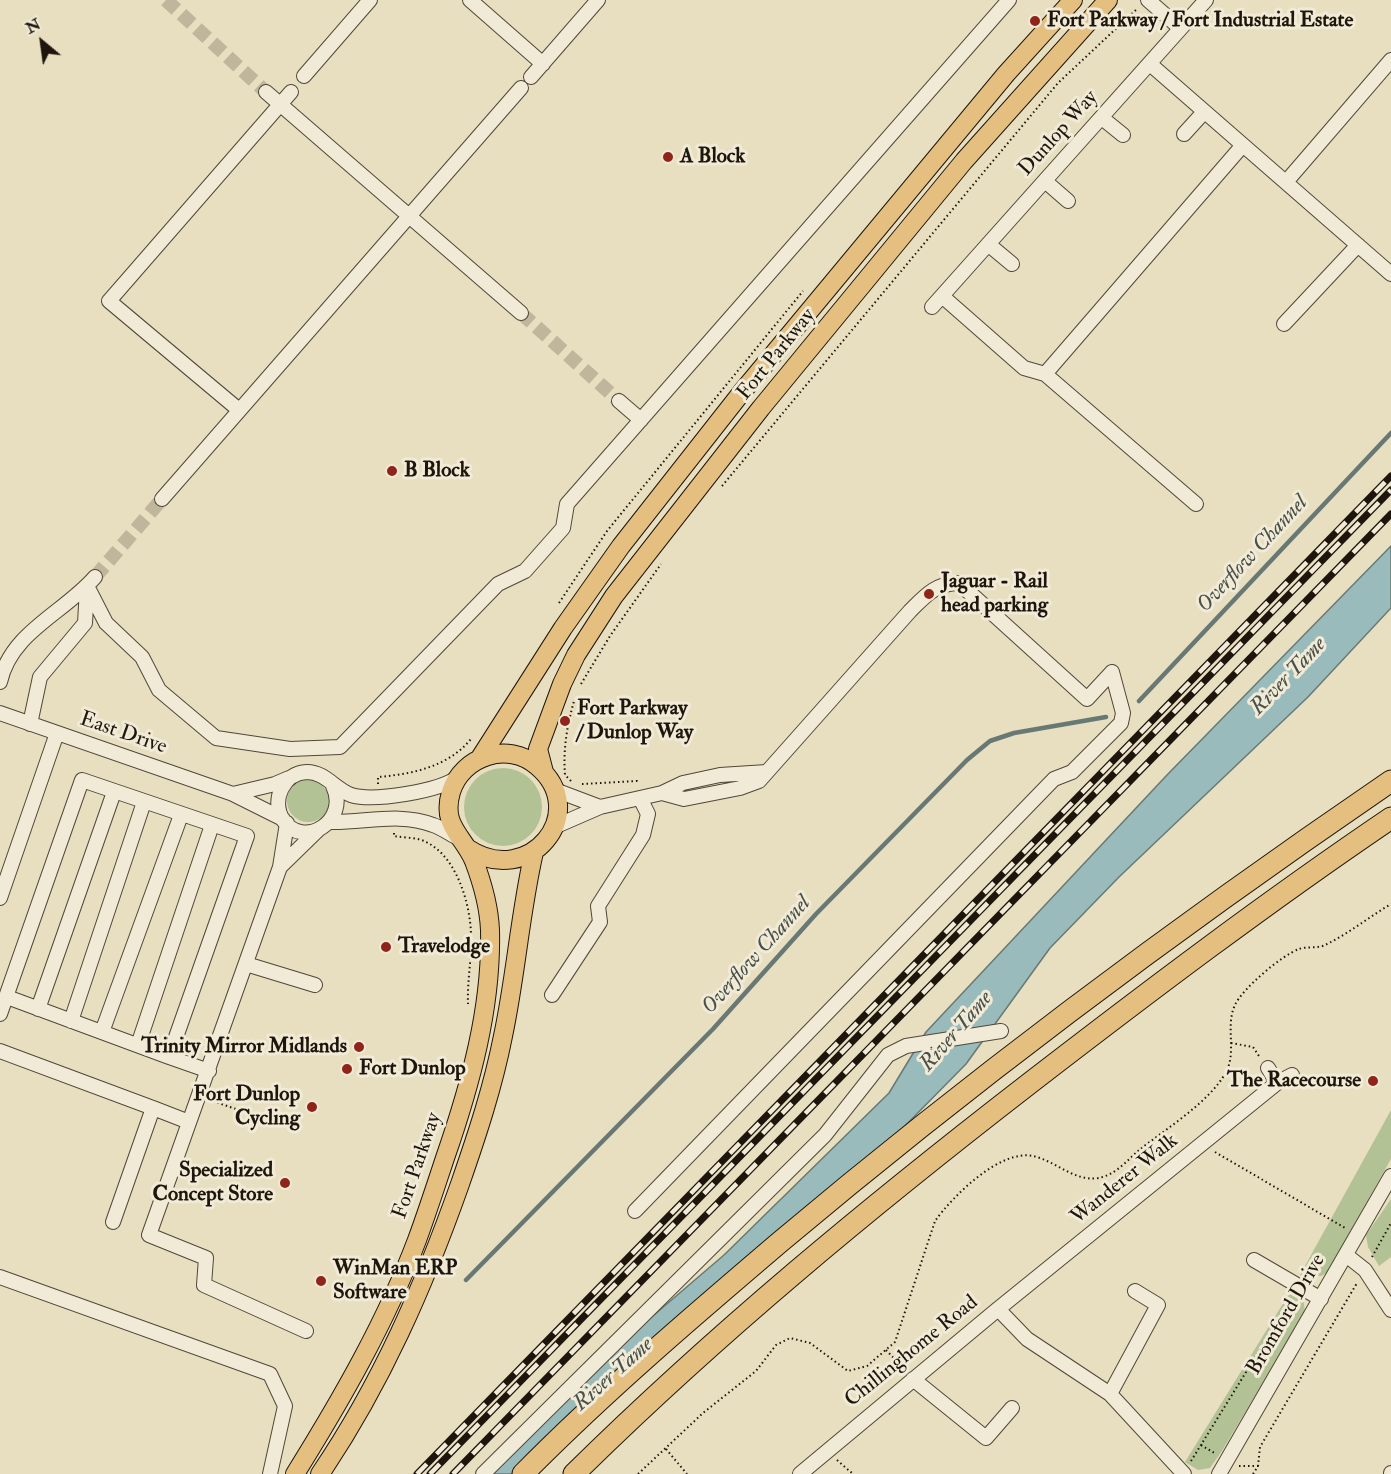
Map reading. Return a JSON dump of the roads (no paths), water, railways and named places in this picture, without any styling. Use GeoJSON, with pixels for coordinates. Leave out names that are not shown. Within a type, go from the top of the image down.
{"type":"FeatureCollection","features":[{"type":"Feature","properties":{"kind":"highway"},"geometry":{"type":"LineString","coordinates":[[523,1474],[702,1309],[878,1160],[1128,967],[1391,782]]}},
{"type":"Feature","properties":{"kind":"highway"},"geometry":{"type":"LineString","coordinates":[[574,1474],[728,1328],[899,1184],[1147,993],[1391,818]]}},
{"type":"Feature","properties":{"kind":"main road","name":"Fort Parkway"},"geometry":{"type":"LineString","coordinates":[[295,1474],[378,1328],[417,1241],[463,1106],[482,1025],[490,930],[486,899],[449,812],[451,794],[459,777],[480,758],[563,628],[635,528],[757,374],[1006,74],[1073,0]]}},
{"type":"Feature","properties":{"kind":"main road","name":"Fort Parkway"},"geometry":{"type":"LineString","coordinates":[[555,790],[544,772],[538,749],[562,684],[576,655],[614,596],[762,408],[964,161],[1108,0]]}},
{"type":"Feature","properties":{"kind":"main road","name":"Fort Parkway"},"geometry":{"type":"LineString","coordinates":[[480,758],[503,753],[514,754],[525,758],[544,772]]}},
{"type":"Feature","properties":{"kind":"main road"},"geometry":{"type":"LineString","coordinates":[[462,843],[479,856],[507,862],[534,852],[542,846],[554,827],[558,809],[555,790]]}},
{"type":"Feature","properties":{"kind":"main road"},"geometry":{"type":"LineString","coordinates":[[320,1474],[339,1446],[395,1346],[435,1254],[486,1108],[503,1037],[516,966],[524,897],[534,852]]}},
{"type":"Feature","properties":{"kind":"street"},"geometry":{"type":"LineString","coordinates":[[304,76],[370,0]]}},
{"type":"Feature","properties":{"kind":"street"},"geometry":{"type":"LineString","coordinates":[[470,0],[543,63]]}},
{"type":"Feature","properties":{"kind":"street"},"geometry":{"type":"LineString","coordinates":[[531,77],[598,0]]}},
{"type":"Feature","properties":{"kind":"street"},"geometry":{"type":"LineString","coordinates":[[91,581],[106,623],[142,657],[159,690],[216,738],[290,749],[340,747],[498,584],[525,571],[563,528],[567,504],[1009,0]]}},
{"type":"Feature","properties":{"kind":"street","name":"Dunlop Way"},"geometry":{"type":"LineString","coordinates":[[932,307],[1206,0]]}},
{"type":"Feature","properties":{"kind":"street"},"geometry":{"type":"LineString","coordinates":[[1143,4],[1180,28]]}},
{"type":"Feature","properties":{"kind":"street"},"geometry":{"type":"LineString","coordinates":[[1286,182],[1391,60]]}},
{"type":"Feature","properties":{"kind":"street"},"geometry":{"type":"LineString","coordinates":[[1150,64],[1391,274]]}},
{"type":"Feature","properties":{"kind":"street"},"geometry":{"type":"LineString","coordinates":[[162,499],[521,88]]}},
{"type":"Feature","properties":{"kind":"street"},"geometry":{"type":"LineString","coordinates":[[266,92],[520,313]]}},
{"type":"Feature","properties":{"kind":"street"},"geometry":{"type":"LineString","coordinates":[[239,410],[109,302],[291,92]]}},
{"type":"Feature","properties":{"kind":"street"},"geometry":{"type":"LineString","coordinates":[[1185,134],[1204,112]]}},
{"type":"Feature","properties":{"kind":"street"},"geometry":{"type":"LineString","coordinates":[[1101,118],[1123,135]]}},
{"type":"Feature","properties":{"kind":"street"},"geometry":{"type":"LineString","coordinates":[[1045,374],[1243,145]]}},
{"type":"Feature","properties":{"kind":"street"},"geometry":{"type":"LineString","coordinates":[[1045,181],[1068,201]]}},
{"type":"Feature","properties":{"kind":"street"},"geometry":{"type":"LineString","coordinates":[[988,244],[1012,264]]}},
{"type":"Feature","properties":{"kind":"street"},"geometry":{"type":"LineString","coordinates":[[1284,324],[1358,245]]}},
{"type":"Feature","properties":{"kind":"street"},"geometry":{"type":"LineString","coordinates":[[942,296],[1024,368],[1045,374],[1196,504]]}},
{"type":"Feature","properties":{"kind":"street"},"geometry":{"type":"LineString","coordinates":[[619,401],[640,420]]}},
{"type":"Feature","properties":{"kind":"street"},"geometry":{"type":"LineString","coordinates":[[0,682],[4,662],[34,628],[91,581]]}},
{"type":"Feature","properties":{"kind":"street"},"geometry":{"type":"LineString","coordinates":[[30,724],[40,677],[85,623],[91,581]]}},
{"type":"Feature","properties":{"kind":"street"},"geometry":{"type":"LineString","coordinates":[[554,827],[600,807],[662,793],[683,783],[720,775],[767,772],[910,611],[932,590],[945,583],[959,583],[1087,699],[1112,672],[1123,713],[1121,723],[1072,772],[1054,779],[635,1211]]}},
{"type":"Feature","properties":{"kind":"street","name":"East Drive"},"geometry":{"type":"LineString","coordinates":[[0,713],[233,794],[285,821]]}},
{"type":"Feature","properties":{"kind":"street"},"geometry":{"type":"LineString","coordinates":[[0,898],[57,733]]}},
{"type":"Feature","properties":{"kind":"street"},"geometry":{"type":"LineString","coordinates":[[233,794],[275,784],[294,776],[315,773],[333,786],[353,795],[378,796],[431,789],[459,777]]}},
{"type":"Feature","properties":{"kind":"street"},"geometry":{"type":"LineString","coordinates":[[294,776],[284,784],[279,795],[278,807],[285,821],[280,867],[149,1235],[206,1258],[204,1285],[306,1331]]}},
{"type":"Feature","properties":{"kind":"street"},"geometry":{"type":"LineString","coordinates":[[0,1014],[82,780],[247,836],[169,1057]]}},
{"type":"Feature","properties":{"kind":"street"},"geometry":{"type":"LineString","coordinates":[[280,867],[325,826],[338,800],[333,786]]}},
{"type":"Feature","properties":{"kind":"street"},"geometry":{"type":"LineString","coordinates":[[555,790],[600,807]]}},
{"type":"Feature","properties":{"kind":"street"},"geometry":{"type":"LineString","coordinates":[[38,1009],[114,792]]}},
{"type":"Feature","properties":{"kind":"street"},"geometry":{"type":"LineString","coordinates":[[552,995],[600,922],[598,906],[643,835],[648,814],[640,798]]}},
{"type":"Feature","properties":{"kind":"street"},"geometry":{"type":"LineString","coordinates":[[71,1021],[144,802]]}},
{"type":"Feature","properties":{"kind":"street"},"geometry":{"type":"LineString","coordinates":[[102,1032],[181,815]]}},
{"type":"Feature","properties":{"kind":"street"},"geometry":{"type":"LineString","coordinates":[[285,821],[302,831],[394,818],[433,825],[462,843]]}},
{"type":"Feature","properties":{"kind":"street"},"geometry":{"type":"LineString","coordinates":[[138,1045],[212,825]]}},
{"type":"Feature","properties":{"kind":"street"},"geometry":{"type":"LineString","coordinates":[[246,964],[315,985]]}},
{"type":"Feature","properties":{"kind":"street"},"geometry":{"type":"LineString","coordinates":[[7,998],[208,1071]]}},
{"type":"Feature","properties":{"kind":"street"},"geometry":{"type":"LineString","coordinates":[[483,1474],[825,1135],[888,1054],[906,1046],[1001,1031]]}},
{"type":"Feature","properties":{"kind":"street"},"geometry":{"type":"LineString","coordinates":[[0,1051],[189,1122]]}},
{"type":"Feature","properties":{"kind":"street"},"geometry":{"type":"LineString","coordinates":[[1268,1068],[1277,1083]]}},
{"type":"Feature","properties":{"kind":"street","name":"Wanderer Walk"},"geometry":{"type":"LineString","coordinates":[[998,1309],[1277,1083],[1292,1075]]}},
{"type":"Feature","properties":{"kind":"street"},"geometry":{"type":"LineString","coordinates":[[113,1222],[153,1108]]}},
{"type":"Feature","properties":{"kind":"street","name":"Bromford Drive"},"geometry":{"type":"LineString","coordinates":[[1218,1474],[1391,1176]]}},
{"type":"Feature","properties":{"kind":"street"},"geometry":{"type":"LineString","coordinates":[[1346,1255],[1365,1270],[1391,1310]]}},
{"type":"Feature","properties":{"kind":"street"},"geometry":{"type":"LineString","coordinates":[[1254,1260],[1321,1299]]}},
{"type":"Feature","properties":{"kind":"street"},"geometry":{"type":"LineString","coordinates":[[0,1276],[270,1374],[285,1406],[270,1474]]}},
{"type":"Feature","properties":{"kind":"street"},"geometry":{"type":"LineString","coordinates":[[1110,1394],[1158,1305],[1135,1291]]}},
{"type":"Feature","properties":{"kind":"street","name":"Chillinghome Road"},"geometry":{"type":"LineString","coordinates":[[800,1474],[998,1309],[1027,1339],[1110,1394],[1184,1474]]}},
{"type":"Feature","properties":{"kind":"street"},"geometry":{"type":"LineString","coordinates":[[913,1379],[986,1438],[1012,1408]]}},
{"type":"Feature","properties":{"kind":"water","name":"River Tame"},"geometry":{"type":"Polygon","coordinates":[[[1391,546],[1391,608],[1308,697],[1119,877],[1050,948],[966,1064],[832,1200],[521,1474],[488,1474],[612,1351],[724,1255],[889,1093],[926,1032],[1167,775],[1391,546]]]}},
{"type":"Feature","properties":{"kind":"waterway","name":"Overflow Channel"},"geometry":{"type":"LineString","coordinates":[[1139,701],[1391,433]]}},
{"type":"Feature","properties":{"kind":"waterway","name":"Overflow Channel"},"geometry":{"type":"LineString","coordinates":[[466,1280],[713,1029],[816,914],[967,760],[990,741],[1014,733],[1106,717]]}},
{"type":"Feature","properties":{"kind":"tunnel"},"geometry":{"type":"LineString","coordinates":[[166,0],[266,92]]}},
{"type":"Feature","properties":{"kind":"tunnel"},"geometry":{"type":"LineString","coordinates":[[521,313],[619,401]]}},
{"type":"Feature","properties":{"kind":"tunnel"},"geometry":{"type":"LineString","coordinates":[[95,577],[162,499]]}},
{"type":"Feature","properties":{"kind":"railway"},"geometry":{"type":"LineString","coordinates":[[417,1474],[1391,476]]}},
{"type":"Feature","properties":{"kind":"railway"},"geometry":{"type":"LineString","coordinates":[[430,1474],[1391,490]]}},
{"type":"Feature","properties":{"kind":"railway"},"geometry":{"type":"LineString","coordinates":[[453,1474],[1391,514]]}},
{"type":"Feature","properties":{"kind":"place","name":"Fort Parkway / Fort Industrial Estate"},"geometry":{"type":"Point","coordinates":[1035,21]}},
{"type":"Feature","properties":{"kind":"place","name":"A Block"},"geometry":{"type":"Point","coordinates":[668,157]}},
{"type":"Feature","properties":{"kind":"place","name":"B Block"},"geometry":{"type":"Point","coordinates":[392,471]}},
{"type":"Feature","properties":{"kind":"place","name":"Jaguar - Rail head parking"},"geometry":{"type":"Point","coordinates":[929,594]}},
{"type":"Feature","properties":{"kind":"place","name":"Fort Parkway / Dunlop Way"},"geometry":{"type":"Point","coordinates":[565,721]}},
{"type":"Feature","properties":{"kind":"place","name":"Travelodge"},"geometry":{"type":"Point","coordinates":[386,947]}},
{"type":"Feature","properties":{"kind":"place","name":"Trinity Mirror Midlands"},"geometry":{"type":"Point","coordinates":[359,1047]}},
{"type":"Feature","properties":{"kind":"place","name":"Fort Dunlop"},"geometry":{"type":"Point","coordinates":[347,1069]}},
{"type":"Feature","properties":{"kind":"place","name":"The Racecourse"},"geometry":{"type":"Point","coordinates":[1373,1081]}},
{"type":"Feature","properties":{"kind":"place","name":"Fort Dunlop Cycling"},"geometry":{"type":"Point","coordinates":[312,1107]}},
{"type":"Feature","properties":{"kind":"place","name":"Specialized Concept Store"},"geometry":{"type":"Point","coordinates":[285,1183]}},
{"type":"Feature","properties":{"kind":"place","name":"WinMan ERP Software"},"geometry":{"type":"Point","coordinates":[321,1281]}}]}
